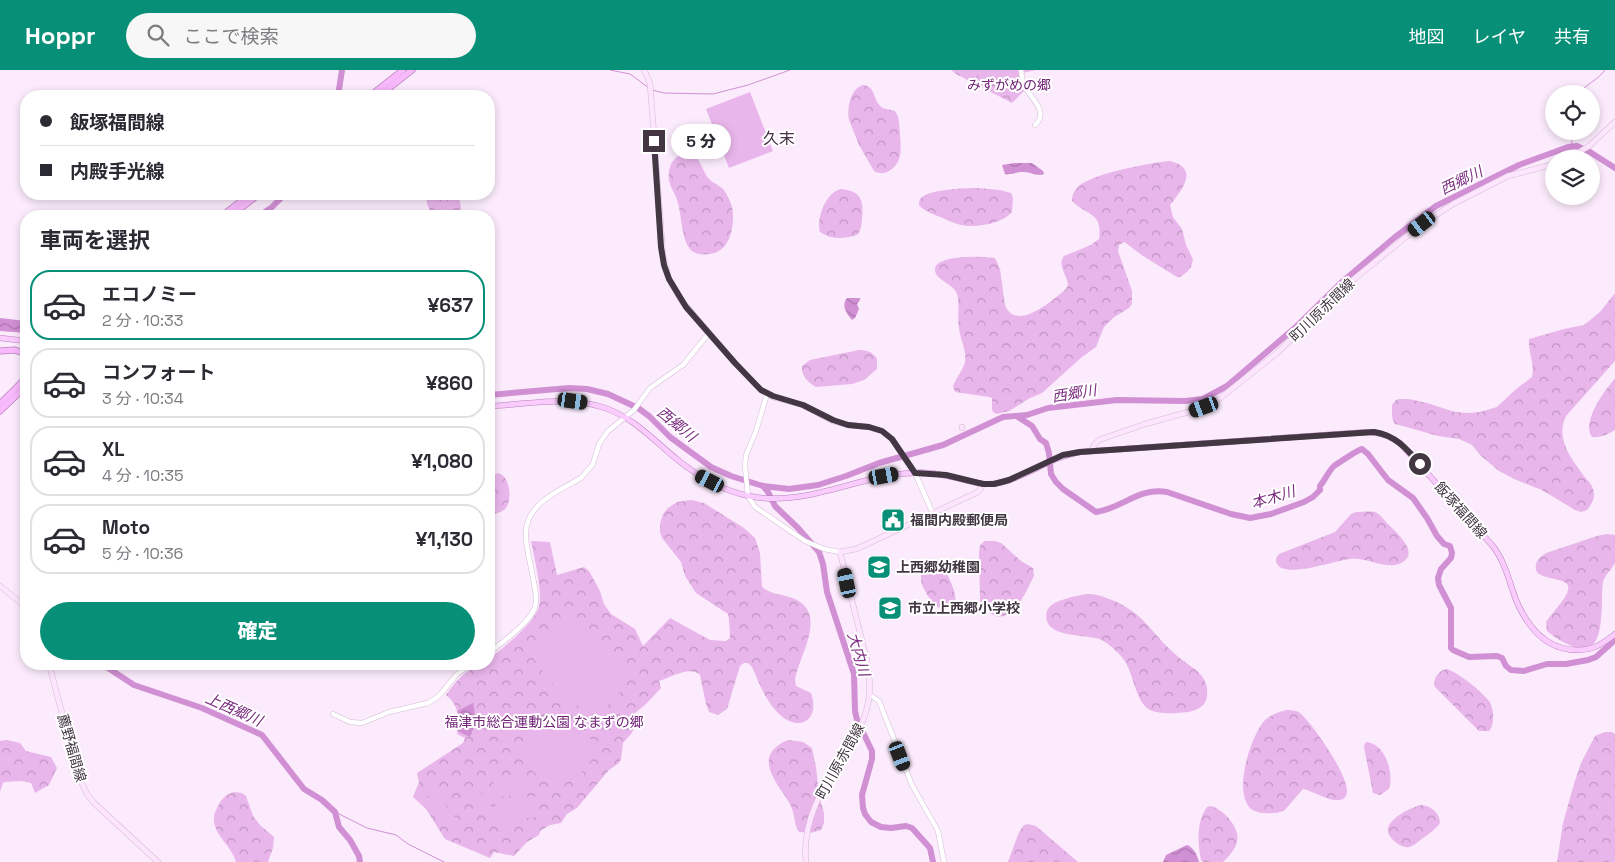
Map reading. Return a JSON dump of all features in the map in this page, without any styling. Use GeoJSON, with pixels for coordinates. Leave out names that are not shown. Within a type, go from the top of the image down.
{"type":"FeatureCollection","features":[{"type":"Feature","properties":{"kind":"highway"},"geometry":{"type":"LineString","coordinates":[[378,90],[403,70]]}},
{"type":"Feature","properties":{"kind":"highway"},"geometry":{"type":"LineString","coordinates":[[387,90],[412,70]]}},
{"type":"Feature","properties":{"kind":"highway"},"geometry":{"type":"LineString","coordinates":[[230,210],[242,200]]}},
{"type":"Feature","properties":{"kind":"highway"},"geometry":{"type":"LineString","coordinates":[[239,210],[251,200]]}},
{"type":"Feature","properties":{"kind":"highway"},"geometry":{"type":"LineString","coordinates":[[0,351],[20,352]]}},
{"type":"Feature","properties":{"kind":"highway"},"geometry":{"type":"LineString","coordinates":[[0,400],[20,382]]}},
{"type":"Feature","properties":{"kind":"highway"},"geometry":{"type":"LineString","coordinates":[[1,407],[20,383]]}},
{"type":"Feature","properties":{"kind":"highway"},"geometry":{"type":"LineString","coordinates":[[1,407],[10,403],[20,393]]}},
{"type":"Feature","properties":{"kind":"main road"},"geometry":{"type":"LineString","coordinates":[[644,70],[650,83],[661,247],[669,279],[681,300],[761,390],[767,394],[803,405],[833,420],[848,425],[876,429],[887,435],[900,450],[915,473]]}},
{"type":"Feature","properties":{"kind":"main road"},"geometry":{"type":"LineString","coordinates":[[1583,150],[1615,122]]}},
{"type":"Feature","properties":{"kind":"main road","name":"町川原赤間線"},"geometry":{"type":"LineString","coordinates":[[1091,451],[1099,440],[1192,411],[1219,399],[1276,353],[1354,279],[1422,224],[1453,204],[1508,176],[1545,166]]}},
{"type":"Feature","properties":{"kind":"main road"},"geometry":{"type":"LineString","coordinates":[[0,338],[20,340]]}},
{"type":"Feature","properties":{"kind":"main road","name":"飯塚福間線"},"geometry":{"type":"LineString","coordinates":[[495,406],[573,401],[602,407],[626,417],[644,430],[677,460],[700,476],[720,486],[748,496],[767,498],[809,496],[874,478],[915,473],[946,475],[983,484],[994,484],[1009,480],[1050,461],[1073,453],[1091,451],[1374,432],[1384,434],[1400,443],[1407,450],[1492,544],[1501,559],[1521,611],[1540,637],[1557,648],[1576,650],[1593,648],[1615,634]]}},
{"type":"Feature","properties":{"kind":"main road"},"geometry":{"type":"LineString","coordinates":[[840,552],[856,549],[934,514],[978,492],[983,484]]}},
{"type":"Feature","properties":{"kind":"main road","name":"町川原赤間線"},"geometry":{"type":"LineString","coordinates":[[806,862],[806,834],[813,810],[862,723],[868,708],[870,695],[867,661],[840,552]]}},
{"type":"Feature","properties":{"kind":"main road"},"geometry":{"type":"LineString","coordinates":[[0,586],[20,602]]}},
{"type":"Feature","properties":{"kind":"main road","name":"薦野福間線"},"geometry":{"type":"LineString","coordinates":[[51,670],[77,770],[87,794],[93,802],[158,862]]}},
{"type":"Feature","properties":{"kind":"street"},"geometry":{"type":"LineString","coordinates":[[1021,70],[1025,87],[1040,107],[1040,117],[1035,125]]}},
{"type":"Feature","properties":{"kind":"street"},"geometry":{"type":"LineString","coordinates":[[495,648],[526,621],[535,608],[536,595],[526,533],[528,521],[537,506],[586,474],[593,464],[602,438],[614,425],[634,410],[650,388],[683,365],[709,333]]}},
{"type":"Feature","properties":{"kind":"street"},"geometry":{"type":"LineString","coordinates":[[767,394],[756,431],[746,455],[748,496],[759,509],[812,545],[840,552]]}},
{"type":"Feature","properties":{"kind":"street"},"geometry":{"type":"LineString","coordinates":[[915,473],[934,514]]}},
{"type":"Feature","properties":{"kind":"street"},"geometry":{"type":"LineString","coordinates":[[334,714],[350,722],[362,723],[389,712],[428,703],[439,696],[457,674],[463,670]]}},
{"type":"Feature","properties":{"kind":"street"},"geometry":{"type":"LineString","coordinates":[[870,695],[879,701],[912,785],[938,831],[944,862]]}},
{"type":"Feature","properties":{"kind":"green space","name":"みずがめの郷"},"geometry":{"type":"Polygon","coordinates":[[[951,70],[1036,70],[1023,73],[1027,88],[1012,103],[951,70]]]}},
{"type":"Feature","properties":{"kind":"green space"},"geometry":{"type":"Polygon","coordinates":[[[975,70],[1012,70],[1017,73],[1006,91],[974,73],[975,70]]]}},
{"type":"Feature","properties":{"kind":"green space"},"geometry":{"type":"Polygon","coordinates":[[[863,85],[873,91],[877,102],[883,108],[895,111],[899,119],[901,145],[899,159],[894,168],[885,173],[874,171],[859,145],[849,120],[850,99],[855,90],[863,85]]]}},
{"type":"Feature","properties":{"kind":"green space"},"geometry":{"type":"Polygon","coordinates":[[[750,92],[773,151],[729,168],[706,109],[750,92]]]}},
{"type":"Feature","properties":{"kind":"green space"},"geometry":{"type":"Polygon","coordinates":[[[685,153],[690,153],[697,158],[709,179],[721,187],[729,198],[733,213],[733,226],[726,244],[722,249],[714,253],[695,253],[688,247],[684,235],[679,206],[669,176],[672,162],[685,153]]]}},
{"type":"Feature","properties":{"kind":"green space"},"geometry":{"type":"Polygon","coordinates":[[[1170,161],[1179,164],[1186,174],[1183,186],[1170,205],[1173,217],[1182,229],[1186,245],[1193,259],[1191,267],[1187,272],[1177,277],[1124,242],[1119,245],[1118,251],[1132,291],[1132,304],[1104,327],[1096,347],[1042,393],[1009,411],[994,413],[992,410],[992,398],[955,392],[953,386],[965,362],[958,324],[958,297],[955,290],[935,273],[937,264],[952,258],[995,258],[1000,269],[1005,305],[1010,313],[1017,316],[1035,312],[1066,289],[1068,285],[1062,266],[1064,256],[1091,245],[1099,239],[1100,230],[1096,219],[1072,201],[1077,187],[1093,178],[1114,171],[1170,161]]]}},
{"type":"Feature","properties":{"kind":"green space"},"geometry":{"type":"Polygon","coordinates":[[[978,188],[1011,193],[1013,198],[1012,212],[1002,220],[967,226],[935,215],[924,210],[919,205],[919,201],[925,195],[948,190],[978,188]]]}},
{"type":"Feature","properties":{"kind":"green space"},"geometry":{"type":"Polygon","coordinates":[[[841,189],[853,192],[860,198],[863,213],[860,230],[857,235],[833,238],[820,232],[819,220],[827,200],[836,191],[841,189]]]}},
{"type":"Feature","properties":{"kind":"green space"},"geometry":{"type":"Polygon","coordinates":[[[426,200],[460,200],[461,210],[430,210],[426,200]]]}},
{"type":"Feature","properties":{"kind":"green space"},"geometry":{"type":"Polygon","coordinates":[[[1615,293],[1615,361],[1566,416],[1563,424],[1562,433],[1566,448],[1593,489],[1593,500],[1587,510],[1581,512],[1575,510],[1542,490],[1499,471],[1481,456],[1472,445],[1459,439],[1438,436],[1395,424],[1393,421],[1392,405],[1399,399],[1427,403],[1455,412],[1480,412],[1497,407],[1532,377],[1533,367],[1529,339],[1584,325],[1600,312],[1615,293]]]}},
{"type":"Feature","properties":{"kind":"green space"},"geometry":{"type":"Polygon","coordinates":[[[859,350],[870,352],[877,359],[877,369],[864,380],[852,384],[816,387],[804,376],[802,366],[810,360],[859,350]]]}},
{"type":"Feature","properties":{"kind":"green space"},"geometry":{"type":"Polygon","coordinates":[[[1615,379],[1615,430],[1601,436],[1592,437],[1589,431],[1589,424],[1595,407],[1615,379]]]}},
{"type":"Feature","properties":{"kind":"green space"},"geometry":{"type":"Polygon","coordinates":[[[498,473],[502,475],[508,483],[509,500],[505,509],[495,513],[495,474],[498,473]]]}},
{"type":"Feature","properties":{"kind":"green space","name":"福津市総合運動公園 なまずの郷"},"geometry":{"type":"Polygon","coordinates":[[[691,500],[704,503],[744,528],[755,538],[760,553],[762,587],[769,592],[791,597],[805,606],[811,625],[795,680],[796,686],[811,693],[813,711],[810,717],[800,723],[785,719],[773,707],[752,667],[748,663],[740,666],[727,709],[718,715],[709,712],[700,675],[691,671],[680,673],[659,681],[661,688],[634,714],[636,725],[623,743],[619,763],[609,770],[577,808],[567,814],[561,823],[550,825],[540,831],[539,835],[527,842],[514,856],[494,852],[490,858],[445,839],[426,809],[413,797],[419,782],[417,773],[463,743],[465,738],[457,734],[458,713],[446,695],[459,679],[470,670],[495,670],[495,654],[518,635],[536,613],[539,606],[540,592],[531,541],[550,542],[557,575],[584,567],[589,571],[600,591],[604,604],[611,614],[635,629],[643,646],[670,618],[710,640],[726,641],[730,638],[728,614],[696,593],[685,576],[681,562],[662,538],[660,524],[663,514],[677,502],[691,500]]]}},
{"type":"Feature","properties":{"kind":"green space"},"geometry":{"type":"Polygon","coordinates":[[[1356,512],[1375,512],[1381,516],[1406,544],[1408,555],[1406,560],[1399,564],[1387,565],[1350,559],[1312,568],[1290,570],[1282,568],[1277,564],[1276,559],[1279,554],[1335,532],[1351,514],[1356,512]]]}},
{"type":"Feature","properties":{"kind":"green space"},"geometry":{"type":"Polygon","coordinates":[[[1607,534],[1615,535],[1615,562],[1603,582],[1602,613],[1598,636],[1594,644],[1587,648],[1577,648],[1561,641],[1547,631],[1546,622],[1565,597],[1568,587],[1562,581],[1538,573],[1536,570],[1537,563],[1546,553],[1607,534]]]}},
{"type":"Feature","properties":{"kind":"green space"},"geometry":{"type":"Polygon","coordinates":[[[985,541],[1001,543],[1021,561],[1033,568],[1034,576],[1020,603],[1009,614],[1003,616],[996,616],[988,612],[980,600],[979,553],[980,545],[985,541]]]}},
{"type":"Feature","properties":{"kind":"green space"},"geometry":{"type":"Polygon","coordinates":[[[932,562],[940,562],[950,579],[956,601],[953,607],[945,609],[935,606],[922,584],[921,574],[923,569],[932,562]]]}},
{"type":"Feature","properties":{"kind":"green space"},"geometry":{"type":"Polygon","coordinates":[[[1087,594],[1104,597],[1130,610],[1146,623],[1175,654],[1198,672],[1205,682],[1207,689],[1207,697],[1202,706],[1188,712],[1179,713],[1154,712],[1150,710],[1140,699],[1125,661],[1110,646],[1099,639],[1064,633],[1050,626],[1047,620],[1049,607],[1058,601],[1087,594]]]}},
{"type":"Feature","properties":{"kind":"green space"},"geometry":{"type":"Polygon","coordinates":[[[571,620],[581,623],[586,627],[626,676],[626,683],[623,689],[610,704],[603,708],[584,708],[565,697],[549,680],[529,653],[528,649],[557,623],[571,620]]]}},
{"type":"Feature","properties":{"kind":"green space"},"geometry":{"type":"Polygon","coordinates":[[[1447,669],[1470,683],[1489,701],[1493,716],[1489,731],[1479,731],[1435,687],[1434,681],[1437,675],[1447,669]]]}},
{"type":"Feature","properties":{"kind":"green space"},"geometry":{"type":"Polygon","coordinates":[[[552,708],[562,708],[597,746],[591,761],[581,772],[570,779],[557,780],[545,778],[533,772],[524,761],[518,746],[552,708]]]}},
{"type":"Feature","properties":{"kind":"green space"},"geometry":{"type":"Polygon","coordinates":[[[1286,710],[1300,713],[1322,740],[1344,779],[1347,789],[1346,796],[1337,800],[1303,789],[1284,811],[1276,813],[1257,812],[1250,808],[1245,800],[1243,789],[1246,763],[1254,738],[1265,720],[1272,715],[1286,710]]]}},
{"type":"Feature","properties":{"kind":"green space"},"geometry":{"type":"Polygon","coordinates":[[[1605,732],[1615,734],[1615,862],[1557,862],[1563,823],[1581,763],[1595,736],[1605,732]]]}},
{"type":"Feature","properties":{"kind":"green space"},"geometry":{"type":"Polygon","coordinates":[[[7,740],[20,743],[26,751],[51,757],[57,768],[49,785],[35,793],[31,783],[21,781],[5,782],[0,792],[0,741],[7,740]]]}},
{"type":"Feature","properties":{"kind":"green space"},"geometry":{"type":"Polygon","coordinates":[[[789,740],[803,742],[812,748],[819,796],[824,813],[824,823],[821,830],[810,833],[799,832],[791,806],[777,785],[770,769],[769,761],[771,754],[776,747],[789,740]]]}},
{"type":"Feature","properties":{"kind":"green space"},"geometry":{"type":"Polygon","coordinates":[[[1367,742],[1379,748],[1384,754],[1389,768],[1389,789],[1380,795],[1373,793],[1364,747],[1367,742]]]}},
{"type":"Feature","properties":{"kind":"green space"},"geometry":{"type":"Polygon","coordinates":[[[523,774],[525,794],[494,797],[493,776],[523,774]]]}},
{"type":"Feature","properties":{"kind":"green space"},"geometry":{"type":"Polygon","coordinates":[[[431,787],[463,827],[456,832],[424,792],[431,787]]]}},
{"type":"Feature","properties":{"kind":"green space"},"geometry":{"type":"Polygon","coordinates":[[[234,792],[242,793],[246,796],[253,816],[274,837],[273,848],[268,862],[236,862],[216,830],[214,816],[217,808],[223,798],[234,792]]]}},
{"type":"Feature","properties":{"kind":"green space"},"geometry":{"type":"Polygon","coordinates":[[[490,793],[492,814],[478,815],[476,794],[490,793]]]}},
{"type":"Feature","properties":{"kind":"green space"},"geometry":{"type":"Polygon","coordinates":[[[535,796],[537,817],[497,821],[495,800],[535,796]]]}},
{"type":"Feature","properties":{"kind":"green space"},"geometry":{"type":"Polygon","coordinates":[[[1422,805],[1434,811],[1440,819],[1440,823],[1413,846],[1402,846],[1389,835],[1389,825],[1402,813],[1422,805]]]}},
{"type":"Feature","properties":{"kind":"green space"},"geometry":{"type":"Polygon","coordinates":[[[1211,806],[1226,815],[1234,825],[1238,837],[1232,853],[1223,862],[1203,862],[1201,860],[1199,826],[1203,813],[1207,807],[1211,806]]]}},
{"type":"Feature","properties":{"kind":"green space"},"geometry":{"type":"Polygon","coordinates":[[[1024,825],[1036,826],[1078,862],[1008,862],[1019,832],[1024,825]]]}},
{"type":"Feature","properties":{"kind":"water"},"geometry":{"type":"Polygon","coordinates":[[[1032,163],[1043,171],[1044,174],[1020,172],[1005,174],[1002,165],[1032,163]]]}},
{"type":"Feature","properties":{"kind":"water"},"geometry":{"type":"Polygon","coordinates":[[[847,298],[860,298],[857,304],[859,309],[852,320],[845,309],[844,303],[847,298]]]}},
{"type":"Feature","properties":{"kind":"water"},"geometry":{"type":"Polygon","coordinates":[[[0,318],[20,320],[20,333],[0,331],[0,318]]]}},
{"type":"Feature","properties":{"kind":"water"},"geometry":{"type":"Polygon","coordinates":[[[473,703],[474,721],[470,737],[457,731],[460,721],[457,711],[473,703]]]}},
{"type":"Feature","properties":{"kind":"water"},"geometry":{"type":"Polygon","coordinates":[[[1187,845],[1195,852],[1199,862],[1163,862],[1166,855],[1187,845]]]}},
{"type":"Feature","properties":{"kind":"waterway"},"geometry":{"type":"LineString","coordinates":[[339,90],[342,70]]}},
{"type":"Feature","properties":{"kind":"waterway"},"geometry":{"type":"LineString","coordinates":[[610,70],[630,74],[649,88]]}},
{"type":"Feature","properties":{"kind":"waterway"},"geometry":{"type":"LineString","coordinates":[[652,90],[664,93],[713,94],[748,85],[790,70]]}},
{"type":"Feature","properties":{"kind":"waterway"},"geometry":{"type":"LineString","coordinates":[[1588,85],[1605,70]]}},
{"type":"Feature","properties":{"kind":"waterway"},"geometry":{"type":"LineString","coordinates":[[1571,147],[1572,140]]}},
{"type":"Feature","properties":{"kind":"waterway","name":"西郷川"},"geometry":{"type":"LineString","coordinates":[[495,394],[569,388],[587,389],[608,394],[638,408],[670,437],[711,467],[731,476],[763,486],[789,489],[818,485],[879,463],[943,445],[1003,417],[1027,415],[1048,408],[1117,400],[1185,401],[1203,399],[1227,386],[1297,326],[1342,282],[1394,238],[1436,206],[1519,165],[1568,147],[1577,146],[1615,168]]}},
{"type":"Feature","properties":{"kind":"waterway"},"geometry":{"type":"LineString","coordinates":[[268,210],[279,200]]}},
{"type":"Feature","properties":{"kind":"waterway","name":"本木川"},"geometry":{"type":"LineString","coordinates":[[1018,417],[1032,426],[1040,439],[1046,443],[1051,474],[1056,482],[1096,512],[1106,510],[1139,495],[1157,491],[1167,492],[1231,514],[1250,518],[1271,514],[1313,497],[1320,490],[1320,486],[1334,466],[1362,449],[1388,480],[1413,498],[1437,536],[1444,544],[1450,546],[1451,558],[1441,569],[1438,578],[1439,585],[1451,608],[1451,648],[1453,650],[1469,657],[1497,656],[1502,658],[1506,666],[1511,670],[1524,671],[1547,664],[1566,664],[1588,660],[1596,657],[1615,640]]}},
{"type":"Feature","properties":{"kind":"waterway","name":"大内川"},"geometry":{"type":"LineString","coordinates":[[763,486],[775,506],[819,552],[823,564],[827,592],[854,674],[857,720],[872,751],[872,759],[862,795],[865,814],[871,822],[881,827],[906,826],[912,828],[930,848],[933,862]]}},
{"type":"Feature","properties":{"kind":"waterway","name":"上西郷川"},"geometry":{"type":"LineString","coordinates":[[111,670],[134,685],[202,708],[262,735],[304,789],[322,800],[335,812],[339,827],[350,840],[359,856],[360,862]]}},
{"type":"Feature","properties":{"kind":"waterway"},"geometry":{"type":"LineString","coordinates":[[335,812],[367,828],[396,835],[408,844],[444,862]]}},
{"type":"Feature","properties":{"kind":"place","name":"福間内殿郵便局"},"geometry":{"type":"Point","coordinates":[893,520]}},
{"type":"Feature","properties":{"kind":"place","name":"上西郷幼稚園"},"geometry":{"type":"Point","coordinates":[879,567]}},
{"type":"Feature","properties":{"kind":"place","name":"市立上西郷小学校"},"geometry":{"type":"Point","coordinates":[890,608]}},
{"type":"Feature","properties":{"kind":"district","name":"久末"},"geometry":{"type":"Point","coordinates":[779,138]}},
{"type":"Feature","properties":{"kind":"route"},"geometry":{"type":"LineString","coordinates":[[654,141],[661,247],[664,265],[669,279],[686,307],[761,390],[767,394],[803,405],[833,420],[848,425],[869,427],[882,431],[892,439],[915,473],[946,475],[976,484],[994,484],[1009,480],[1063,455],[1080,452],[1374,432],[1389,436],[1400,443],[1420,464]]}}]}
